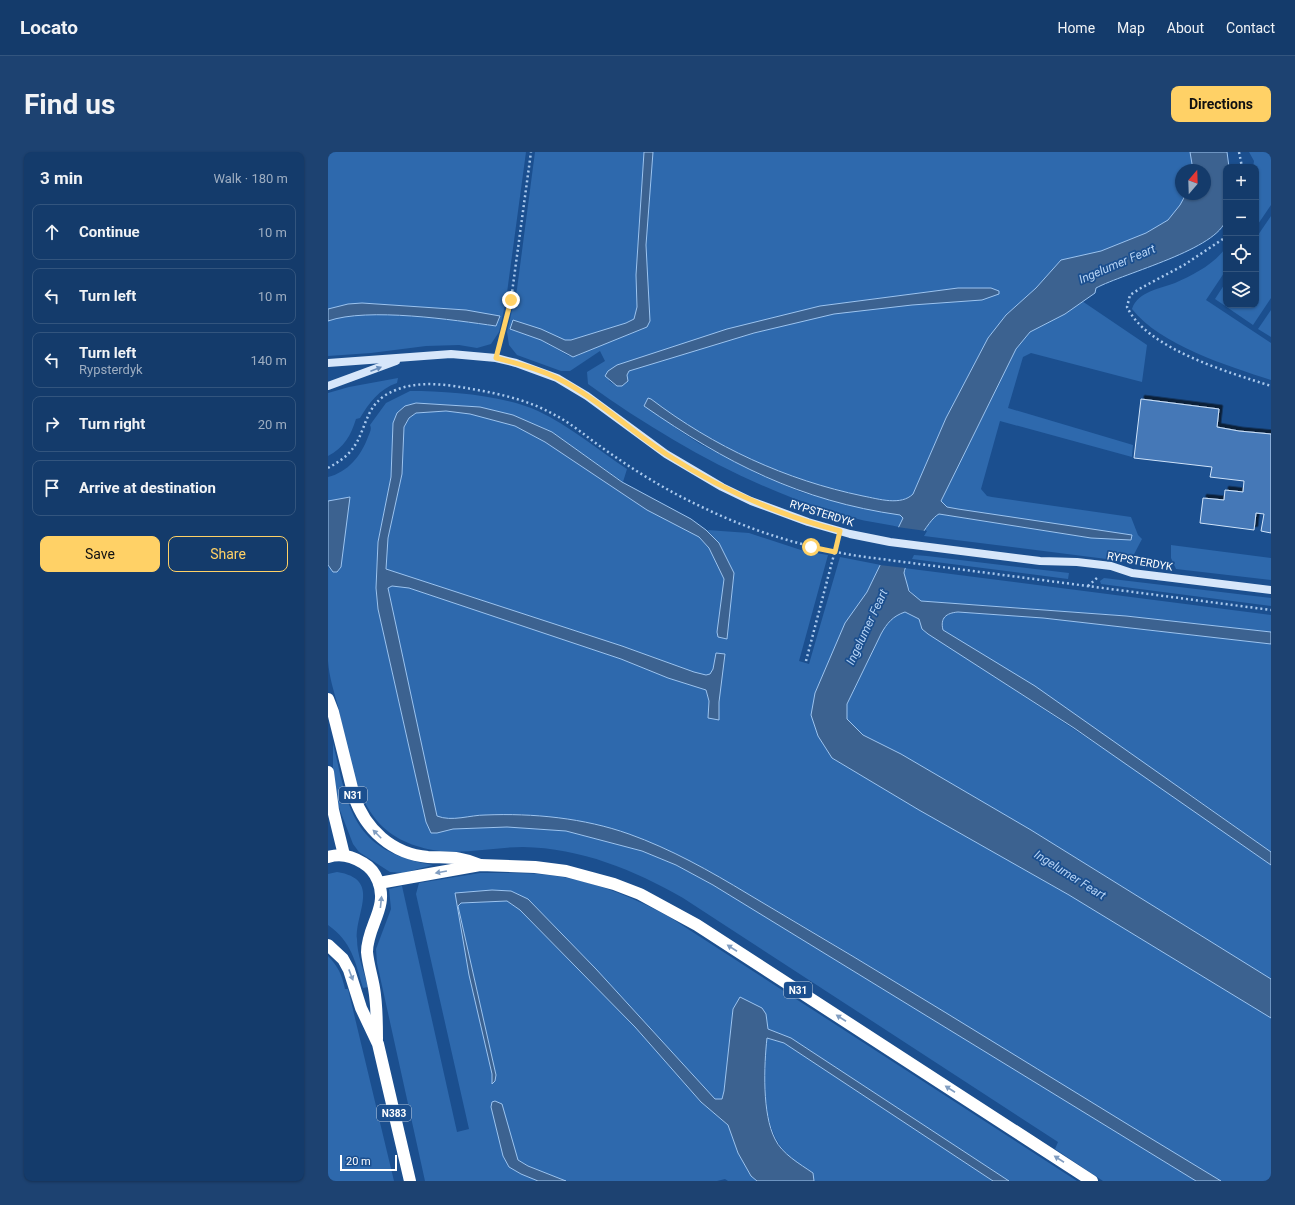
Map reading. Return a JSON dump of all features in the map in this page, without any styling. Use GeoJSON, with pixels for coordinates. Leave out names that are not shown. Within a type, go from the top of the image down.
{"type":"FeatureCollection","features":[{"type":"Feature","properties":{"kind":"highway","name":"N31"},"geometry":{"type":"LineString","coordinates":[[328,699],[333,712],[357,806],[371,828],[388,844],[404,852],[421,856],[464,858],[480,865]]}},
{"type":"Feature","properties":{"kind":"highway"},"geometry":{"type":"LineString","coordinates":[[328,772],[333,810],[344,855]]}},
{"type":"Feature","properties":{"kind":"highway","name":"N383"},"geometry":{"type":"LineString","coordinates":[[328,857],[344,855],[356,859],[367,865],[374,872],[379,883],[382,896],[381,907],[369,939],[367,951],[377,1004],[378,1044],[410,1181]]}},
{"type":"Feature","properties":{"kind":"highway","name":"N31"},"geometry":{"type":"LineString","coordinates":[[379,883],[480,865],[509,865],[566,871],[614,884],[663,905],[704,930],[1092,1181]]}},
{"type":"Feature","properties":{"kind":"highway","name":"N383"},"geometry":{"type":"LineString","coordinates":[[328,945],[343,959],[349,970],[361,1008],[378,1044]]}},
{"type":"Feature","properties":{"kind":"street","name":"RYPSTERDYK"},"geometry":{"type":"LineString","coordinates":[[328,363],[451,354],[496,358],[516,363],[557,378],[587,396],[666,454],[722,487],[751,501],[840,531],[890,542],[919,546],[1040,560],[1104,565],[1132,573],[1271,590]]}},
{"type":"Feature","properties":{"kind":"street","name":"RYPSTERDYK"},"geometry":{"type":"LineString","coordinates":[[328,386],[404,358]]}},
{"type":"Feature","properties":{"kind":"path"},"geometry":{"type":"LineString","coordinates":[[496,358],[511,300],[531,152]]}},
{"type":"Feature","properties":{"kind":"path"},"geometry":{"type":"LineString","coordinates":[[1239,152],[1241,164]]}},
{"type":"Feature","properties":{"kind":"path"},"geometry":{"type":"LineString","coordinates":[[1225,236],[1184,265],[1141,288],[1130,296],[1127,307],[1132,318],[1142,330],[1163,343],[1207,363],[1271,386]]}},
{"type":"Feature","properties":{"kind":"path"},"geometry":{"type":"LineString","coordinates":[[328,468],[349,454],[359,438],[370,410],[388,393],[407,386],[435,384],[456,386],[498,393],[531,404],[554,414],[631,467],[703,508],[752,529],[799,545],[910,563],[1271,610]]}},
{"type":"Feature","properties":{"kind":"path"},"geometry":{"type":"LineString","coordinates":[[806,661],[840,531]]}},
{"type":"Feature","properties":{"kind":"shaded area"},"geometry":{"type":"Polygon","coordinates":[[[328,152],[526,152],[506,300],[499,332],[491,344],[477,348],[459,345],[426,346],[371,353],[328,356],[328,321],[345,317],[365,315],[411,316],[496,326],[500,317],[466,310],[362,303],[348,304],[328,309],[328,152]]]}},
{"type":"Feature","properties":{"kind":"shaded area"},"geometry":{"type":"Polygon","coordinates":[[[535,152],[644,152],[636,275],[637,307],[634,319],[626,323],[571,340],[565,340],[512,321],[510,329],[541,340],[569,356],[577,356],[603,344],[643,329],[646,244],[653,152],[1190,152],[1192,164],[1175,164],[1175,200],[1183,200],[1168,220],[1146,233],[1101,251],[1061,260],[1036,288],[1006,315],[988,338],[946,418],[913,494],[908,498],[890,501],[863,496],[806,481],[779,471],[725,447],[675,416],[651,399],[677,429],[700,444],[760,475],[801,492],[900,515],[903,518],[899,527],[850,517],[809,504],[742,476],[679,443],[618,405],[588,384],[587,372],[605,361],[600,351],[570,371],[561,371],[517,355],[509,345],[507,332],[517,289],[535,152]],[[958,288],[820,306],[617,365],[609,381],[614,385],[621,386],[628,381],[627,375],[629,371],[781,326],[833,314],[870,308],[982,300],[958,288]]]}},
{"type":"Feature","properties":{"kind":"shaded area"},"geometry":{"type":"Polygon","coordinates":[[[1249,152],[1271,152],[1271,205],[1259,223],[1259,164],[1254,164],[1254,161],[1249,152]]]}},
{"type":"Feature","properties":{"kind":"shaded area"},"geometry":{"type":"Polygon","coordinates":[[[1271,216],[1271,298],[1253,325],[1228,308],[1259,308],[1259,234],[1271,216]]]}},
{"type":"Feature","properties":{"kind":"shaded area"},"geometry":{"type":"Polygon","coordinates":[[[1223,251],[1223,274],[1206,300],[1271,343],[1271,380],[1216,361],[1177,344],[1144,322],[1132,309],[1139,298],[1144,294],[1175,283],[1196,273],[1210,264],[1223,251]]]}},
{"type":"Feature","properties":{"kind":"shaded area"},"geometry":{"type":"Polygon","coordinates":[[[1223,287],[1223,304],[1215,299],[1223,287]]]}},
{"type":"Feature","properties":{"kind":"shaded area"},"geometry":{"type":"Polygon","coordinates":[[[1082,301],[1147,345],[1142,382],[1031,353],[1023,357],[1008,408],[1133,445],[1132,457],[1000,421],[981,489],[987,496],[992,497],[1131,517],[1138,535],[1142,539],[1130,562],[924,536],[927,531],[925,530],[933,517],[939,514],[1091,538],[947,507],[941,501],[1016,349],[1030,332],[1065,314],[1082,301]]]}},
{"type":"Feature","properties":{"kind":"shaded area"},"geometry":{"type":"Polygon","coordinates":[[[1271,310],[1271,337],[1258,329],[1271,310]]]}},
{"type":"Feature","properties":{"kind":"shaded area"},"geometry":{"type":"Polygon","coordinates":[[[398,378],[397,383],[385,389],[375,397],[360,418],[356,419],[349,436],[343,445],[328,456],[328,393],[349,387],[398,378]]]}},
{"type":"Feature","properties":{"kind":"shaded area"},"geometry":{"type":"Polygon","coordinates":[[[410,391],[475,395],[509,401],[538,411],[584,438],[627,469],[623,482],[552,432],[513,415],[480,407],[416,403],[393,423],[391,477],[378,542],[376,588],[378,609],[416,778],[431,833],[453,829],[507,827],[566,831],[642,851],[676,865],[713,885],[1196,1181],[1103,1181],[1055,1149],[1058,1142],[683,898],[645,878],[606,862],[586,856],[545,848],[512,847],[455,852],[433,850],[408,843],[393,835],[380,824],[366,805],[350,763],[328,661],[328,565],[329,569],[350,497],[328,501],[328,477],[335,475],[348,467],[358,457],[370,432],[370,425],[386,403],[410,391]]]}},
{"type":"Feature","properties":{"kind":"shaded area"},"geometry":{"type":"Polygon","coordinates":[[[446,411],[470,414],[515,426],[545,442],[647,510],[699,537],[709,548],[724,579],[718,637],[727,639],[734,573],[719,543],[707,530],[749,533],[804,551],[828,555],[799,661],[809,664],[840,557],[881,565],[867,592],[818,736],[832,758],[919,810],[1069,895],[1271,1018],[1271,1181],[1221,1181],[803,926],[705,869],[660,846],[629,834],[576,820],[521,815],[479,815],[455,818],[443,818],[437,816],[389,594],[388,588],[392,586],[409,588],[621,659],[668,678],[706,690],[709,701],[708,718],[719,719],[716,653],[713,669],[710,674],[706,675],[694,672],[622,646],[385,569],[388,538],[402,474],[404,427],[409,418],[415,413],[446,411]]]}},
{"type":"Feature","properties":{"kind":"shaded area"},"geometry":{"type":"Polygon","coordinates":[[[1171,545],[1271,558],[1271,580],[1176,569],[1171,558],[1171,545]]]}},
{"type":"Feature","properties":{"kind":"shaded area"},"geometry":{"type":"Polygon","coordinates":[[[914,555],[1069,573],[1068,579],[912,559],[914,555]]]}},
{"type":"Feature","properties":{"kind":"shaded area"},"geometry":{"type":"Polygon","coordinates":[[[904,568],[1271,615],[1271,632],[1126,616],[921,601],[910,591],[904,578],[904,568]]]}},
{"type":"Feature","properties":{"kind":"shaded area"},"geometry":{"type":"Polygon","coordinates":[[[1104,578],[1271,598],[1271,606],[1101,584],[1100,581],[1104,578]]]}},
{"type":"Feature","properties":{"kind":"shaded area"},"geometry":{"type":"Polygon","coordinates":[[[905,612],[919,619],[922,629],[1148,778],[1271,865],[1271,979],[1031,830],[901,754],[863,735],[847,719],[847,704],[881,634],[891,620],[905,612]]]}},
{"type":"Feature","properties":{"kind":"shaded area"},"geometry":{"type":"Polygon","coordinates":[[[958,612],[1043,618],[1271,644],[1271,852],[1198,800],[943,630],[943,619],[947,615],[958,612]]]}},
{"type":"Feature","properties":{"kind":"shaded area"},"geometry":{"type":"Polygon","coordinates":[[[333,743],[344,789],[359,825],[370,838],[386,850],[406,859],[433,865],[403,873],[390,872],[359,852],[353,844],[336,800],[333,777],[333,743]]]}},
{"type":"Feature","properties":{"kind":"shaded area"},"geometry":{"type":"Polygon","coordinates":[[[337,872],[351,876],[359,882],[363,889],[362,908],[357,929],[357,945],[368,987],[363,988],[355,961],[348,945],[336,931],[328,925],[328,874],[337,872]]]}},
{"type":"Feature","properties":{"kind":"shaded area"},"geometry":{"type":"Polygon","coordinates":[[[480,873],[542,874],[563,877],[605,888],[658,911],[1077,1181],[1009,1181],[791,1038],[768,1029],[766,1014],[733,1009],[724,1091],[722,1100],[715,1099],[596,969],[528,899],[511,891],[492,890],[455,894],[492,1074],[492,1083],[496,1075],[458,906],[461,903],[507,901],[520,910],[635,1027],[701,1102],[728,1125],[738,1153],[751,1176],[757,1181],[728,1181],[725,1179],[717,1181],[566,1181],[528,1166],[518,1160],[514,1150],[503,1156],[506,1161],[518,1172],[538,1181],[425,1181],[377,963],[376,949],[391,909],[389,889],[402,886],[457,1132],[469,1129],[416,894],[419,883],[480,873]]]}},
{"type":"Feature","properties":{"kind":"shaded area"},"geometry":{"type":"Polygon","coordinates":[[[328,956],[339,971],[345,989],[348,989],[394,1181],[328,1181],[328,956]]]}},
{"type":"Feature","properties":{"kind":"shaded area"},"geometry":{"type":"Polygon","coordinates":[[[766,1038],[784,1043],[993,1181],[814,1181],[813,1173],[786,1153],[777,1141],[771,1128],[765,1083],[766,1038]]]}},
{"type":"Feature","properties":{"kind":"water"},"geometry":{"type":"Polygon","coordinates":[[[644,152],[653,152],[646,245],[650,321],[647,327],[573,357],[541,340],[510,329],[513,320],[541,329],[565,340],[571,340],[626,323],[634,319],[637,307],[636,275],[644,152]]]}},
{"type":"Feature","properties":{"kind":"water","name":"Ingelumer Feart"},"geometry":{"type":"Polygon","coordinates":[[[1190,152],[1227,152],[1229,164],[1223,164],[1223,224],[1220,230],[1207,240],[1189,250],[1096,288],[1095,293],[1065,314],[1030,332],[1016,349],[941,501],[947,507],[958,509],[1132,535],[1131,540],[1091,538],[939,514],[934,517],[918,540],[904,573],[909,591],[921,601],[1126,616],[1271,632],[1271,644],[1043,618],[958,612],[947,615],[942,622],[943,630],[1035,686],[1271,852],[1271,865],[1074,728],[928,634],[922,629],[919,619],[905,612],[891,620],[881,634],[847,704],[847,719],[863,735],[901,754],[1031,830],[1271,979],[1271,1018],[1069,895],[919,810],[832,758],[818,736],[811,715],[815,693],[845,623],[867,592],[903,518],[900,515],[864,509],[829,500],[765,477],[705,445],[644,406],[648,398],[651,399],[675,416],[725,447],[752,460],[806,481],[883,500],[896,501],[908,498],[913,494],[946,418],[988,338],[1006,315],[1036,288],[1061,260],[1101,251],[1146,233],[1168,220],[1183,200],[1211,200],[1211,164],[1192,164],[1190,152]]]}},
{"type":"Feature","properties":{"kind":"water"},"geometry":{"type":"Polygon","coordinates":[[[958,288],[991,288],[999,291],[999,294],[982,300],[912,305],[834,314],[754,333],[629,371],[627,375],[628,381],[622,386],[617,386],[605,376],[608,371],[617,365],[727,329],[820,306],[958,288]]]}},
{"type":"Feature","properties":{"kind":"water"},"geometry":{"type":"Polygon","coordinates":[[[362,303],[466,310],[500,316],[496,326],[435,318],[388,315],[345,317],[328,321],[328,309],[348,304],[362,303]]]}},
{"type":"Feature","properties":{"kind":"water"},"geometry":{"type":"Polygon","coordinates":[[[416,403],[480,407],[513,415],[552,432],[622,482],[691,519],[706,530],[719,543],[734,573],[727,639],[718,637],[717,632],[724,579],[709,548],[699,537],[647,510],[545,442],[515,426],[470,414],[446,411],[416,413],[409,418],[404,427],[402,474],[388,538],[386,569],[622,646],[694,672],[706,675],[710,674],[713,669],[716,653],[725,654],[719,702],[719,720],[708,718],[709,701],[706,690],[668,678],[621,659],[409,588],[392,586],[388,588],[437,816],[443,818],[455,818],[479,815],[521,815],[576,820],[629,834],[660,846],[719,877],[841,949],[1221,1181],[1196,1181],[713,885],[676,865],[642,851],[566,831],[507,827],[453,829],[431,833],[426,822],[378,609],[376,588],[378,542],[391,477],[393,423],[397,413],[405,406],[416,403]]]}},
{"type":"Feature","properties":{"kind":"water"},"geometry":{"type":"Polygon","coordinates":[[[350,497],[341,567],[337,572],[333,572],[328,565],[328,501],[350,497]]]}},
{"type":"Feature","properties":{"kind":"water"},"geometry":{"type":"Polygon","coordinates":[[[492,890],[511,891],[528,899],[596,969],[715,1099],[722,1099],[724,1091],[733,1009],[740,997],[762,1008],[766,1014],[768,1029],[791,1038],[1009,1181],[993,1181],[784,1043],[767,1038],[765,1089],[771,1129],[775,1139],[782,1149],[813,1173],[814,1181],[757,1181],[751,1176],[738,1153],[728,1125],[701,1102],[635,1027],[520,910],[507,901],[461,903],[458,906],[496,1075],[495,1081],[492,1084],[492,1074],[469,975],[455,893],[492,890]]]}},
{"type":"Feature","properties":{"kind":"water"},"geometry":{"type":"Polygon","coordinates":[[[495,1101],[502,1104],[518,1160],[528,1166],[566,1181],[538,1181],[509,1167],[503,1156],[491,1107],[492,1102],[495,1101]]]}},
{"type":"Feature","properties":{"kind":"pier"},"geometry":{"type":"Polygon","coordinates":[[[897,527],[926,531],[906,568],[879,565],[897,527]]]}},
{"type":"Feature","properties":{"kind":"building"},"geometry":{"type":"Polygon","coordinates":[[[1141,399],[1219,409],[1217,427],[1271,434],[1271,533],[1261,531],[1264,514],[1256,513],[1254,530],[1200,523],[1203,498],[1224,500],[1225,490],[1243,492],[1244,481],[1210,477],[1212,467],[1134,458],[1141,399]]]}},
{"type":"Feature","properties":{"kind":"route"},"geometry":{"type":"LineString","coordinates":[[511,300],[496,358],[516,363],[557,378],[587,396],[666,454],[722,487],[751,501],[808,522],[840,531],[835,552],[811,547]]}}]}
